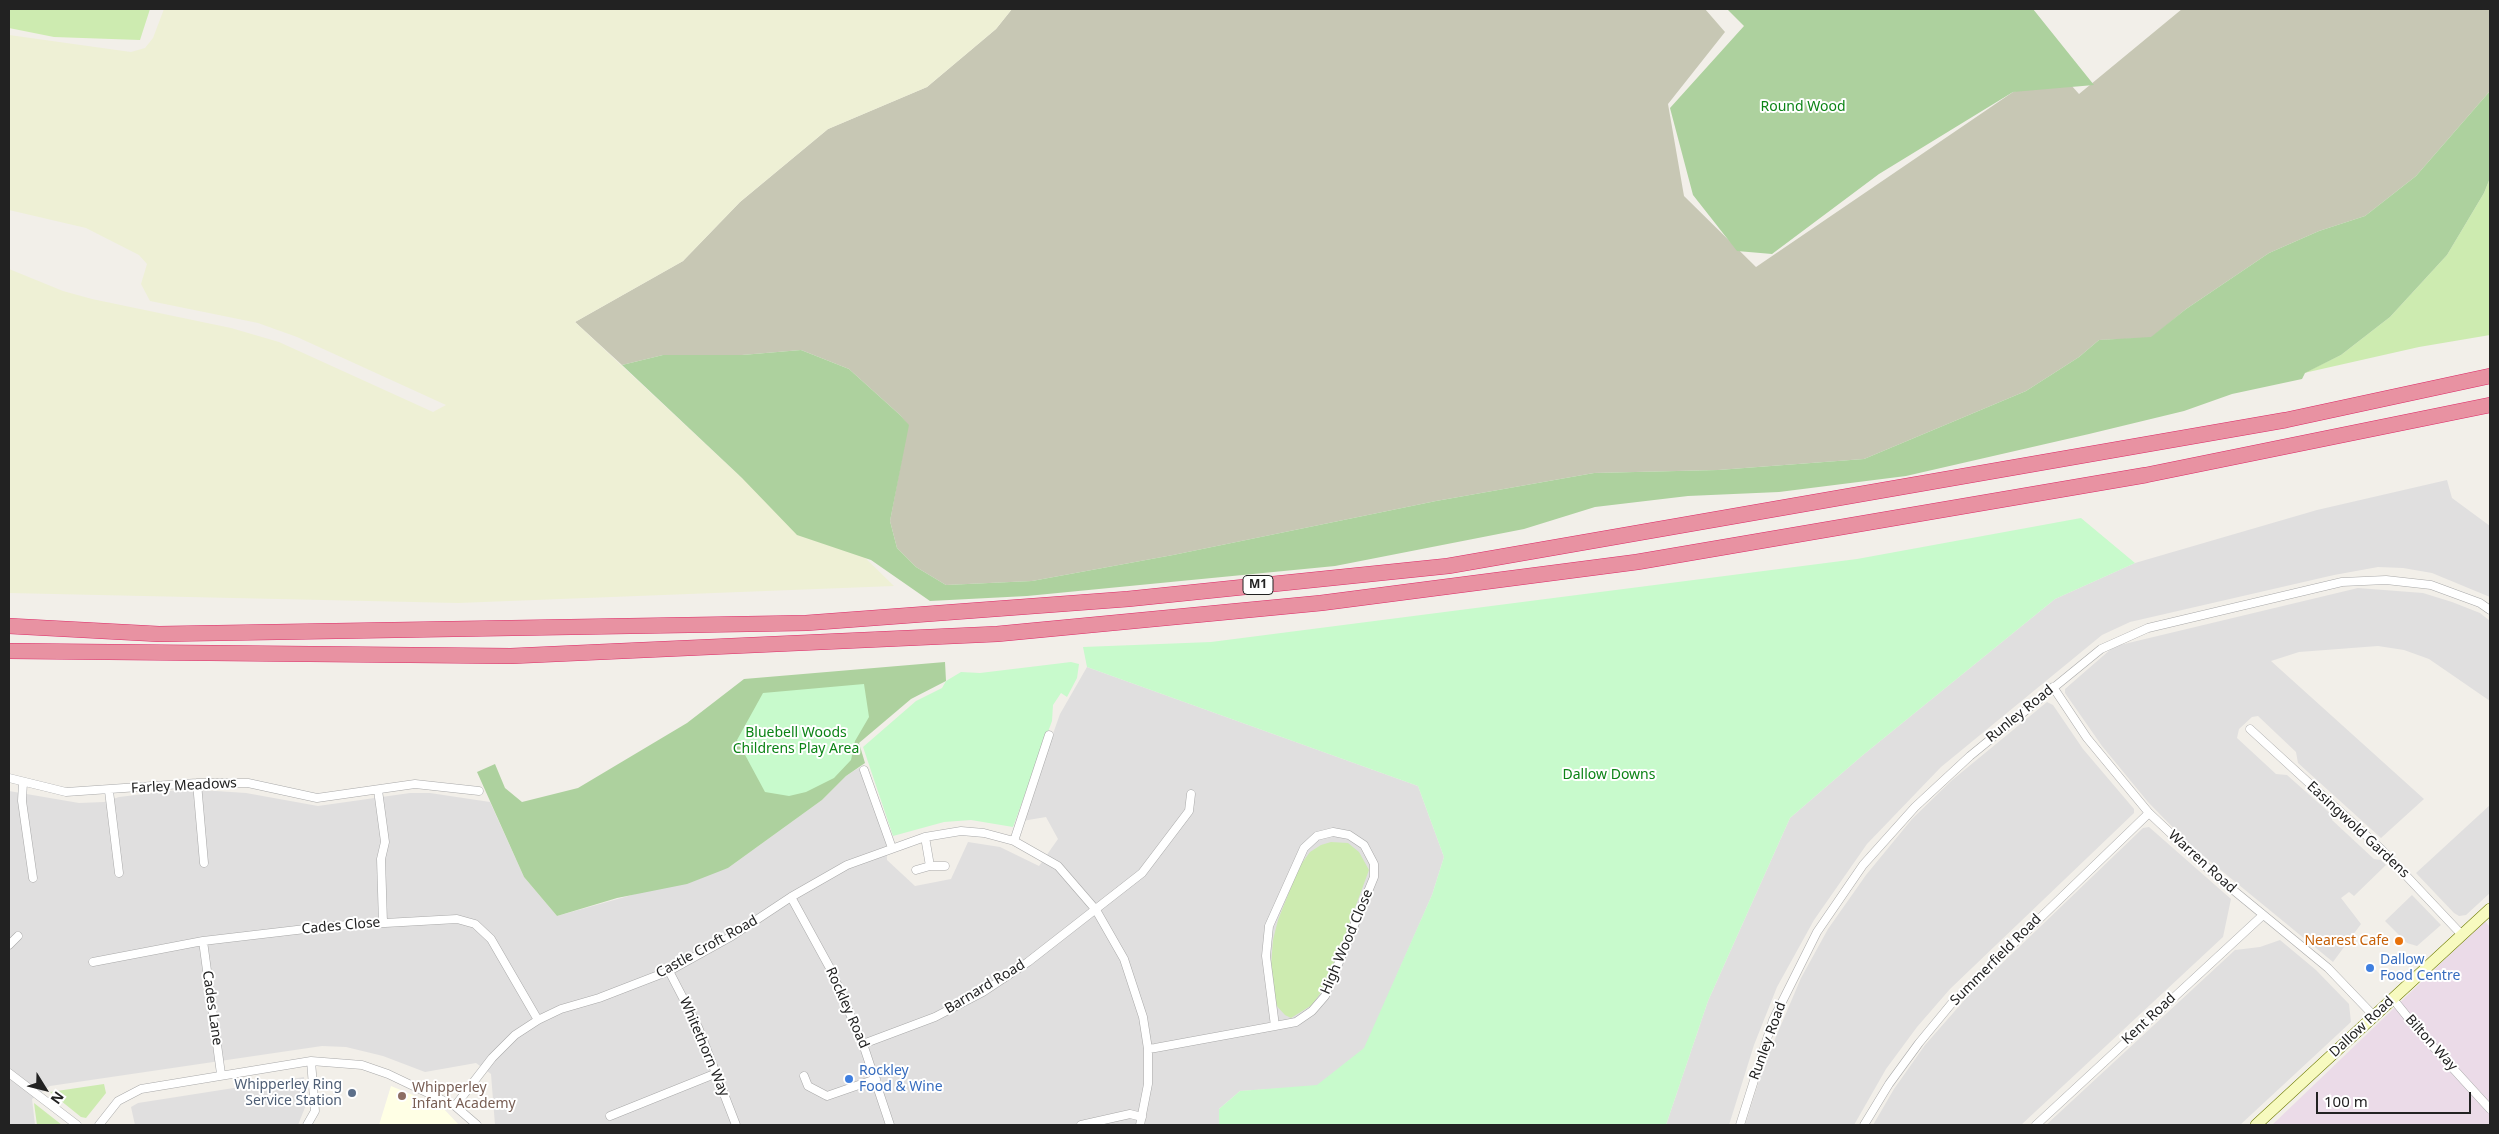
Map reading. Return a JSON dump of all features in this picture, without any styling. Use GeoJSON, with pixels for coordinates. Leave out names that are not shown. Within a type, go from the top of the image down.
{"type":"FeatureCollection","features":[{"type":"Feature","properties":{"kind":"highway","name":"M1"},"geometry":{"type":"LineString","coordinates":[[9,626],[159,634],[806,622],[1128,598],[1448,566],[2286,420],[2490,376]]}},
{"type":"Feature","properties":{"kind":"highway","name":"M1"},"geometry":{"type":"LineString","coordinates":[[9,651],[512,656],[997,634],[1311,604],[1656,559],[2146,475],[2490,405]]}},
{"type":"Feature","properties":{"kind":"street","name":"Runley Road"},"geometry":{"type":"LineString","coordinates":[[1740,1125],[1772,1020],[1817,932],[1863,865],[1922,800],[1970,756],[2101,649],[2148,628],[2342,582],[2386,580],[2431,585],[2480,603],[2490,610]]}},
{"type":"Feature","properties":{"kind":"street","name":"Warren Road"},"geometry":{"type":"LineString","coordinates":[[2053,687],[2087,738],[2149,813],[2215,875],[2328,968],[2374,1016]]}},
{"type":"Feature","properties":{"kind":"street","name":"Easingwold Gardens"},"geometry":{"type":"LineString","coordinates":[[2250,729],[2380,849],[2462,935]]}},
{"type":"Feature","properties":{"kind":"street"},"geometry":{"type":"LineString","coordinates":[[1014,841],[1049,735]]}},
{"type":"Feature","properties":{"kind":"street"},"geometry":{"type":"LineString","coordinates":[[864,770],[892,848]]}},
{"type":"Feature","properties":{"kind":"street","name":"Farley Meadows"},"geometry":{"type":"LineString","coordinates":[[9,778],[66,792],[109,791],[197,783],[248,783],[317,798],[415,784],[479,791]]}},
{"type":"Feature","properties":{"kind":"street"},"geometry":{"type":"LineString","coordinates":[[23,782],[22,800],[33,878]]}},
{"type":"Feature","properties":{"kind":"street"},"geometry":{"type":"LineString","coordinates":[[197,783],[204,863]]}},
{"type":"Feature","properties":{"kind":"street"},"geometry":{"type":"LineString","coordinates":[[378,790],[385,842],[381,859],[383,923]]}},
{"type":"Feature","properties":{"kind":"street"},"geometry":{"type":"LineString","coordinates":[[109,791],[119,872]]}},
{"type":"Feature","properties":{"kind":"street","name":"Barnard Road"},"geometry":{"type":"LineString","coordinates":[[863,1044],[935,1017],[984,992],[1028,962],[1142,873],[1189,811],[1191,794]]}},
{"type":"Feature","properties":{"kind":"street","name":"Summerfield Road"},"geometry":{"type":"LineString","coordinates":[[1864,1125],[1889,1084],[1919,1042],[1952,1003],[2149,813]]}},
{"type":"Feature","properties":{"kind":"street","name":"Castle Croft Road"},"geometry":{"type":"LineString","coordinates":[[456,1106],[492,1058],[515,1035],[538,1020],[561,1009],[599,998],[669,971],[732,936],[791,897],[847,865],[925,837],[961,831],[984,833],[1014,841],[1058,866],[1096,910],[1124,958],[1143,1017],[1148,1049],[1148,1084],[1141,1121]]}},
{"type":"Feature","properties":{"kind":"street","name":"High Wood Close"},"geometry":{"type":"LineString","coordinates":[[1148,1049],[1275,1026],[1296,1022],[1312,1011],[1325,996],[1374,877],[1374,864],[1364,845],[1349,835],[1333,832],[1317,836],[1304,848],[1269,926],[1266,956],[1275,1026]]}},
{"type":"Feature","properties":{"kind":"street"},"geometry":{"type":"LineString","coordinates":[[925,837],[930,866]]}},
{"type":"Feature","properties":{"kind":"street"},"geometry":{"type":"LineString","coordinates":[[916,870],[930,866],[945,866]]}},
{"type":"Feature","properties":{"kind":"street","name":"Rockley Road"},"geometry":{"type":"LineString","coordinates":[[791,897],[830,970],[863,1044],[890,1125]]}},
{"type":"Feature","properties":{"kind":"street","name":"Dallow Road"},"geometry":{"type":"LineString","coordinates":[[2256,1125],[2490,909]]}},
{"type":"Feature","properties":{"kind":"street","name":"Kent Road"},"geometry":{"type":"LineString","coordinates":[[2036,1125],[2263,915]]}},
{"type":"Feature","properties":{"kind":"street","name":"Cades Close"},"geometry":{"type":"LineString","coordinates":[[93,962],[203,941],[383,923],[457,919],[475,924],[491,938],[538,1020]]}},
{"type":"Feature","properties":{"kind":"street"},"geometry":{"type":"LineString","coordinates":[[9,945],[18,936]]}},
{"type":"Feature","properties":{"kind":"street","name":"Cades Lane"},"geometry":{"type":"LineString","coordinates":[[203,941],[221,1074]]}},
{"type":"Feature","properties":{"kind":"street","name":"Whitethorn Way"},"geometry":{"type":"LineString","coordinates":[[669,971],[698,1027],[736,1125]]}},
{"type":"Feature","properties":{"kind":"street","name":"Bilton Way"},"geometry":{"type":"LineString","coordinates":[[2393,999],[2418,1030],[2490,1109]]}},
{"type":"Feature","properties":{"kind":"street"},"geometry":{"type":"LineString","coordinates":[[307,1125],[315,1111],[311,1061]]}},
{"type":"Feature","properties":{"kind":"street"},"geometry":{"type":"LineString","coordinates":[[99,1125],[118,1101],[133,1092],[221,1074],[311,1061],[362,1065],[418,1086],[456,1106],[477,1125]]}},
{"type":"Feature","properties":{"kind":"street"},"geometry":{"type":"LineString","coordinates":[[9,1073],[77,1125]]}},
{"type":"Feature","properties":{"kind":"street"},"geometry":{"type":"LineString","coordinates":[[610,1116],[717,1073]]}},
{"type":"Feature","properties":{"kind":"street"},"geometry":{"type":"LineString","coordinates":[[804,1076],[808,1086],[827,1096],[876,1080]]}},
{"type":"Feature","properties":{"kind":"street"},"geometry":{"type":"LineString","coordinates":[[1081,1125],[1130,1114],[1141,1121]]}},
{"type":"Feature","properties":{"kind":"shaded area"},"geometry":{"type":"Polygon","coordinates":[[[164,9],[1012,9],[996,29],[927,87],[828,129],[740,202],[683,261],[575,322],[742,478],[853,546],[894,586],[458,603],[9,593],[9,269],[63,291],[92,299],[231,328],[279,342],[433,412],[446,405],[297,337],[258,323],[150,301],[141,284],[147,264],[139,255],[86,228],[9,210],[9,35],[131,52],[145,48],[153,38],[164,9]]]}},
{"type":"Feature","properties":{"kind":"shaded area"},"geometry":{"type":"Polygon","coordinates":[[[1012,9],[1705,9],[1725,32],[1668,104],[1684,196],[1756,267],[2013,92],[2063,76],[2079,94],[2182,9],[2490,9],[2490,91],[2416,176],[2365,216],[2319,231],[2269,253],[2186,309],[2151,338],[2099,340],[2079,357],[2026,391],[1864,459],[1718,470],[1594,473],[1436,501],[1173,555],[1032,581],[946,585],[916,567],[897,548],[890,521],[908,425],[900,415],[849,369],[801,350],[742,355],[663,355],[622,365],[575,322],[683,261],[740,202],[828,129],[927,87],[996,29],[1012,9]]]}},
{"type":"Feature","properties":{"kind":"shaded area"},"geometry":{"type":"Polygon","coordinates":[[[2447,480],[2452,498],[2490,526],[2490,597],[2432,573],[2403,568],[2378,567],[2334,575],[2130,622],[2102,635],[1941,767],[1867,844],[1814,920],[1777,987],[1754,1045],[1729,1125],[1666,1125],[1708,1001],[1790,818],[1863,755],[2055,599],[2135,563],[2317,510],[2447,480]]]}},
{"type":"Feature","properties":{"kind":"shaded area"},"geometry":{"type":"Polygon","coordinates":[[[2358,588],[2423,593],[2480,613],[2490,621],[2490,701],[2429,659],[2404,650],[2378,646],[2299,652],[2271,661],[2424,799],[2381,838],[2298,763],[2296,752],[2258,716],[2252,717],[2239,729],[2237,738],[2276,774],[2287,775],[2332,815],[2332,820],[2374,859],[2381,860],[2386,865],[2354,896],[2349,892],[2341,898],[2361,924],[2333,962],[2189,844],[2148,802],[2102,746],[2065,693],[2065,689],[2111,649],[2120,645],[2358,588]]]}},
{"type":"Feature","properties":{"kind":"shaded area"},"geometry":{"type":"Polygon","coordinates":[[[1087,667],[1418,786],[1444,857],[1432,895],[1365,1048],[1317,1086],[1240,1091],[1219,1109],[1219,1125],[495,1125],[491,1074],[476,1063],[425,1072],[383,1056],[346,1047],[322,1046],[50,1086],[32,1099],[35,1125],[9,1125],[9,791],[79,803],[104,802],[119,797],[186,789],[246,793],[318,806],[410,793],[430,793],[490,802],[524,877],[557,916],[728,868],[822,800],[846,776],[860,767],[886,837],[887,860],[915,886],[951,879],[968,842],[1000,847],[1039,866],[1058,839],[1046,817],[1022,821],[1060,714],[1087,667]]]}},
{"type":"Feature","properties":{"kind":"shaded area"},"geometry":{"type":"Polygon","coordinates":[[[2047,702],[2053,705],[2083,749],[2134,809],[2134,813],[1950,989],[1917,1027],[1886,1069],[1854,1125],[1745,1125],[1764,1065],[1801,978],[1828,929],[1866,875],[1912,819],[1951,781],[2047,702]]]}},
{"type":"Feature","properties":{"kind":"shaded area"},"geometry":{"type":"Polygon","coordinates":[[[2490,805],[2490,893],[2466,915],[2459,916],[2416,873],[2490,805]]]}},
{"type":"Feature","properties":{"kind":"shaded area"},"geometry":{"type":"Polygon","coordinates":[[[2149,827],[2231,899],[2223,937],[2021,1125],[1873,1125],[1894,1089],[1925,1045],[1968,996],[2143,828],[2149,827]]]}},
{"type":"Feature","properties":{"kind":"shaded area"},"geometry":{"type":"Polygon","coordinates":[[[2412,895],[2441,925],[2417,946],[2407,943],[2385,921],[2412,895]]]}},
{"type":"Feature","properties":{"kind":"shaded area"},"geometry":{"type":"Polygon","coordinates":[[[2485,921],[2490,927],[2490,1125],[2272,1125],[2485,921]]]}},
{"type":"Feature","properties":{"kind":"shaded area"},"geometry":{"type":"Polygon","coordinates":[[[2280,940],[2316,970],[2349,1004],[2351,1022],[2240,1125],[2046,1125],[2235,950],[2260,947],[2280,940]]]}},
{"type":"Feature","properties":{"kind":"shaded area"},"geometry":{"type":"Polygon","coordinates":[[[304,1077],[306,1105],[298,1125],[135,1125],[131,1107],[138,1103],[304,1077]]]}},
{"type":"Feature","properties":{"kind":"shaded area","name":"Whipperley Infant Academy"},"geometry":{"type":"Polygon","coordinates":[[[391,1086],[442,1107],[459,1125],[379,1125],[391,1086]]]}},
{"type":"Feature","properties":{"kind":"green space"},"geometry":{"type":"Polygon","coordinates":[[[9,9],[150,9],[140,40],[54,37],[9,28],[9,9]]]}},
{"type":"Feature","properties":{"kind":"green space","name":"Round Wood"},"geometry":{"type":"Polygon","coordinates":[[[1727,9],[2033,9],[2094,85],[2013,92],[1879,174],[1772,254],[1737,251],[1693,195],[1670,108],[1744,26],[1727,9]]]}},
{"type":"Feature","properties":{"kind":"green space"},"geometry":{"type":"Polygon","coordinates":[[[2490,91],[2490,178],[2484,193],[2447,255],[2390,317],[2341,355],[2305,373],[2302,379],[2232,394],[2184,411],[1906,476],[1779,492],[1688,496],[1595,507],[1524,529],[1335,566],[1027,596],[930,601],[871,560],[797,535],[742,478],[622,365],[663,355],[742,355],[801,350],[849,369],[909,425],[890,521],[897,548],[916,567],[946,585],[1032,581],[1173,555],[1436,501],[1594,473],[1718,470],[1864,459],[2026,391],[2079,357],[2099,340],[2151,337],[2186,309],[2269,253],[2319,231],[2365,216],[2416,176],[2490,91]]]}},
{"type":"Feature","properties":{"kind":"green space"},"geometry":{"type":"Polygon","coordinates":[[[2490,178],[2490,335],[2419,347],[2304,373],[2341,355],[2390,317],[2447,255],[2484,193],[2490,178]]]}},
{"type":"Feature","properties":{"kind":"green space","name":"Dallow Downs"},"geometry":{"type":"Polygon","coordinates":[[[2081,518],[2135,563],[2055,599],[1863,755],[1790,818],[1708,1001],[1666,1125],[1219,1125],[1219,1109],[1240,1091],[1317,1085],[1364,1048],[1432,895],[1444,857],[1418,786],[1087,667],[1083,647],[1211,642],[1857,559],[2081,518]]]}},
{"type":"Feature","properties":{"kind":"green space"},"geometry":{"type":"Polygon","coordinates":[[[945,662],[946,681],[911,699],[859,743],[865,763],[846,776],[822,800],[728,868],[687,884],[617,898],[557,916],[524,877],[477,772],[495,764],[505,788],[522,802],[578,788],[687,723],[744,679],[945,662]]]}},
{"type":"Feature","properties":{"kind":"green space"},"geometry":{"type":"Polygon","coordinates":[[[1071,662],[1079,664],[1077,678],[1067,697],[1061,693],[1053,705],[1052,721],[1013,827],[971,820],[944,822],[893,836],[863,747],[916,701],[942,688],[946,681],[961,672],[980,673],[1071,662]]]}},
{"type":"Feature","properties":{"kind":"green space","name":"Bluebell Woods Childrens Play Area"},"geometry":{"type":"Polygon","coordinates":[[[864,684],[869,717],[855,741],[851,760],[834,778],[806,792],[789,796],[765,792],[737,740],[763,693],[864,684]]]}},
{"type":"Feature","properties":{"kind":"green space"},"geometry":{"type":"Polygon","coordinates":[[[1331,842],[1348,843],[1359,852],[1369,870],[1327,984],[1312,1005],[1291,1018],[1285,1015],[1275,1004],[1271,966],[1273,940],[1278,920],[1299,867],[1310,852],[1321,845],[1331,842]]]}},
{"type":"Feature","properties":{"kind":"green space"},"geometry":{"type":"Polygon","coordinates":[[[104,1084],[106,1093],[86,1118],[81,1117],[50,1092],[104,1084]]]}},
{"type":"Feature","properties":{"kind":"green space"},"geometry":{"type":"Polygon","coordinates":[[[34,1103],[62,1125],[37,1125],[34,1103]]]}},
{"type":"Feature","properties":{"kind":"place","name":"Nearest Cafe"},"geometry":{"type":"Point","coordinates":[2399,941]}},
{"type":"Feature","properties":{"kind":"place","name":"Dallow Food Centre"},"geometry":{"type":"Point","coordinates":[2370,968]}},
{"type":"Feature","properties":{"kind":"place","name":"Rockley Food & Wine"},"geometry":{"type":"Point","coordinates":[849,1079]}},
{"type":"Feature","properties":{"kind":"place","name":"Whipperley Ring Service Station"},"geometry":{"type":"Point","coordinates":[352,1093]}},
{"type":"Feature","properties":{"kind":"place","name":"Whipperley Infant Academy"},"geometry":{"type":"Point","coordinates":[402,1096]}}]}
